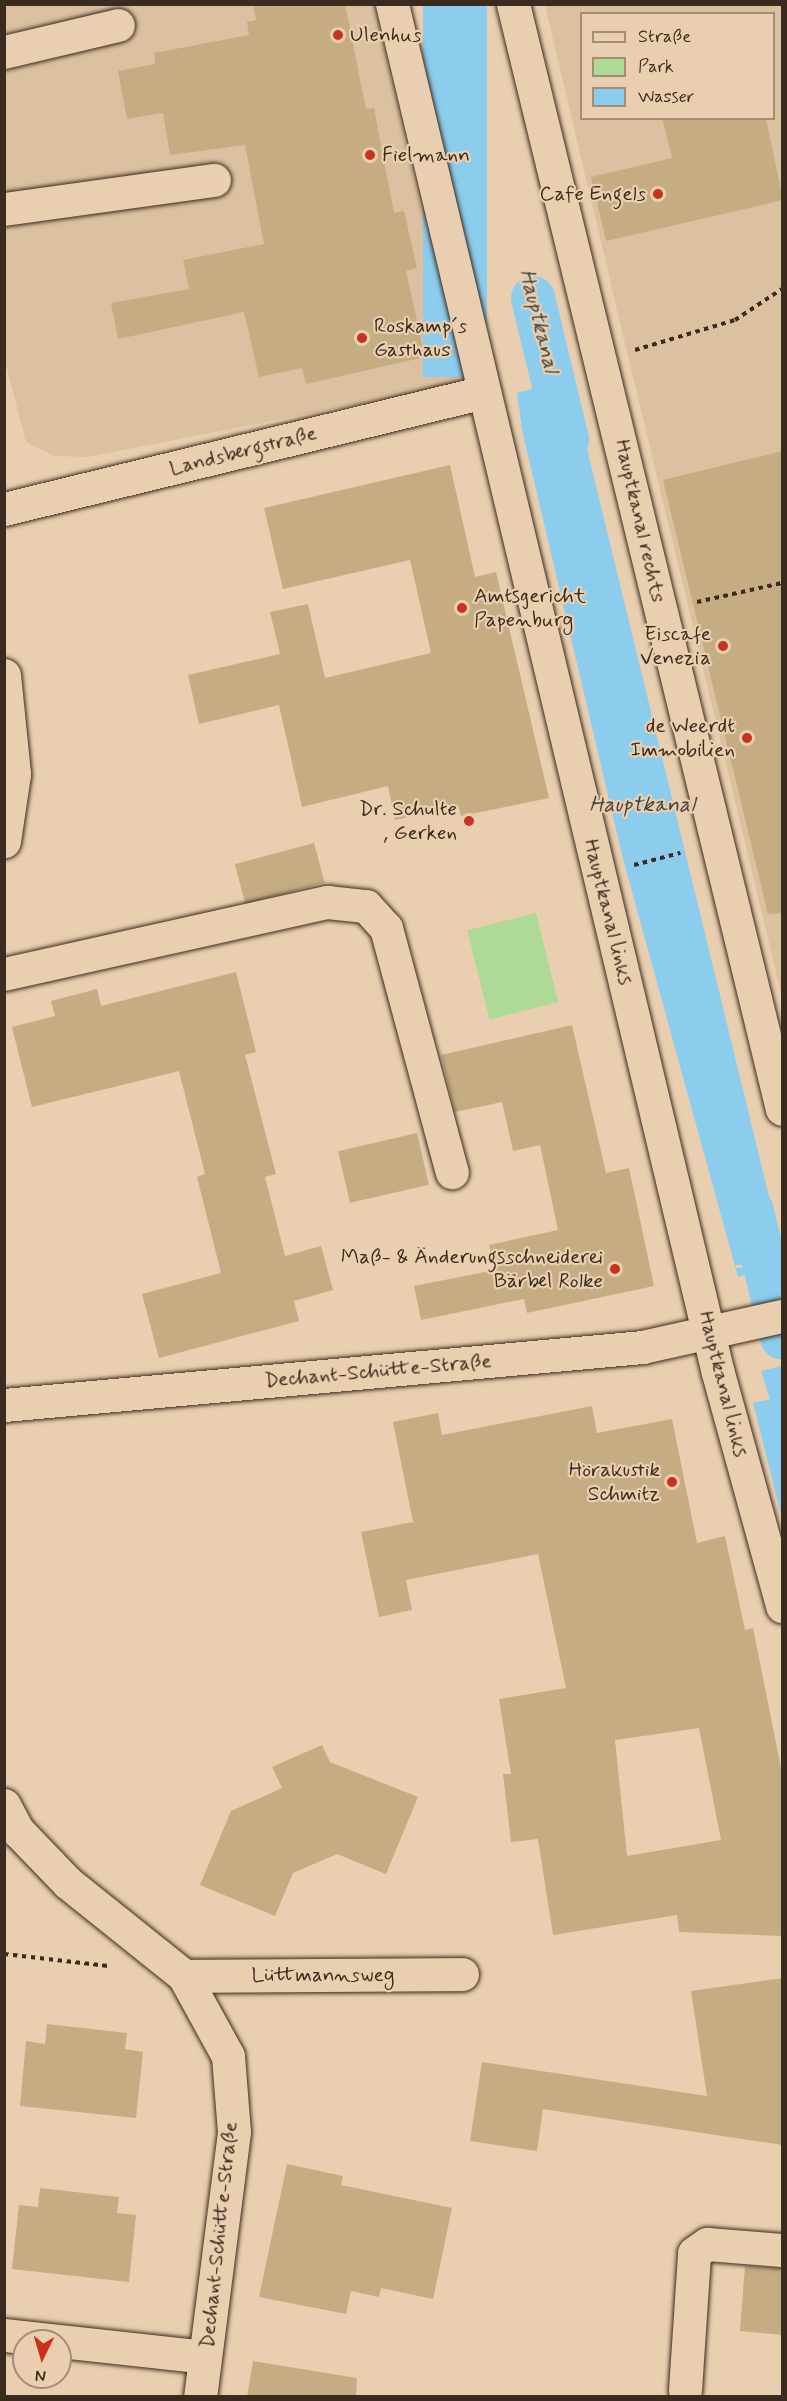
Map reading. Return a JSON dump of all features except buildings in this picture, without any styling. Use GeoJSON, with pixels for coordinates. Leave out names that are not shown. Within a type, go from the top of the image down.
{"type":"FeatureCollection","features":[{"type":"Feature","properties":{"kind":"street","name":"Hauptkanal links"},"geometry":{"type":"LineString","coordinates":[[392,4],[481,393],[709,1334],[783,1606]]}},
{"type":"Feature","properties":{"kind":"street","name":"Hauptkanal rechts"},"geometry":{"type":"LineString","coordinates":[[513,4],[783,1108]]}},
{"type":"Feature","properties":{"kind":"street"},"geometry":{"type":"LineString","coordinates":[[4,52],[118,24]]}},
{"type":"Feature","properties":{"kind":"street"},"geometry":{"type":"LineString","coordinates":[[4,209],[214,180]]}},
{"type":"Feature","properties":{"kind":"street","name":"Landsbergstraße"},"geometry":{"type":"LineString","coordinates":[[4,509],[481,393]]}},
{"type":"Feature","properties":{"kind":"street"},"geometry":{"type":"LineString","coordinates":[[4,675],[14,774],[4,841]]}},
{"type":"Feature","properties":{"kind":"street"},"geometry":{"type":"LineString","coordinates":[[4,974],[327,902],[366,906],[386,928],[452,1172]]}},
{"type":"Feature","properties":{"kind":"street","name":"Dechant-Schütte-Straße"},"geometry":{"type":"LineString","coordinates":[[4,1405],[642,1347],[783,1316]]}},
{"type":"Feature","properties":{"kind":"street","name":"Dechant-Schütte-Straße"},"geometry":{"type":"LineString","coordinates":[[4,1805],[18,1832],[68,1883],[184,1976],[228,2056],[234,2132],[200,2397]]}},
{"type":"Feature","properties":{"kind":"street","name":"Lüttmannsweg"},"geometry":{"type":"LineString","coordinates":[[184,1976],[462,1974]]}},
{"type":"Feature","properties":{"kind":"street"},"geometry":{"type":"LineString","coordinates":[[685,2390],[694,2253],[707,2244],[783,2250]]}},
{"type":"Feature","properties":{"kind":"street"},"geometry":{"type":"LineString","coordinates":[[4,2335],[205,2357]]}},
{"type":"Feature","properties":{"kind":"path"},"geometry":{"type":"LineString","coordinates":[[601,360],[735,320],[783,289]]}},
{"type":"Feature","properties":{"kind":"path"},"geometry":{"type":"LineString","coordinates":[[661,611],[783,583]]}},
{"type":"Feature","properties":{"kind":"path"},"geometry":{"type":"LineString","coordinates":[[626,867],[685,852]]}},
{"type":"Feature","properties":{"kind":"path"},"geometry":{"type":"LineString","coordinates":[[4,1954],[114,1967]]}},
{"type":"Feature","properties":{"kind":"shaded area"},"geometry":{"type":"Polygon","coordinates":[[[4,5],[374,5],[461,384],[88,457],[54,456],[26,442],[5,361],[4,5]]]}},
{"type":"Feature","properties":{"kind":"shaded area"},"geometry":{"type":"Polygon","coordinates":[[[545,5],[782,5],[782,997],[622,331],[545,5]]]}},
{"type":"Feature","properties":{"kind":"green space"},"geometry":{"type":"Polygon","coordinates":[[[536,913],[558,1002],[489,1019],[467,930],[536,913]]]}},
{"type":"Feature","properties":{"kind":"water"},"geometry":{"type":"Polygon","coordinates":[[[423,5],[487,5],[487,377],[423,377],[423,5]]]}},
{"type":"Feature","properties":{"kind":"water"},"geometry":{"type":"Polygon","coordinates":[[[570,379],[782,1250],[782,1265],[738,1277],[623,859],[522,430],[517,393],[570,379]]]}},
{"type":"Feature","properties":{"kind":"water"},"geometry":{"type":"Polygon","coordinates":[[[782,1366],[782,1518],[753,1403],[770,1399],[761,1371],[782,1366]]]}},
{"type":"Feature","properties":{"kind":"pier"},"geometry":{"type":"Polygon","coordinates":[[[736,1265],[782,1265],[782,1268],[736,1268],[736,1265]]]}},
{"type":"Feature","properties":{"kind":"waterway","name":"Hauptkanal"},"geometry":{"type":"LineString","coordinates":[[533,298],[567,440]]}},
{"type":"Feature","properties":{"kind":"waterway","name":"Hauptkanal"},"geometry":{"type":"LineString","coordinates":[[752,1211],[782,1337]]}},
{"type":"Feature","properties":{"kind":"place","name":"Ulenhus"},"geometry":{"type":"Point","coordinates":[338,35]}},
{"type":"Feature","properties":{"kind":"place","name":"Fielmann"},"geometry":{"type":"Point","coordinates":[370,155]}},
{"type":"Feature","properties":{"kind":"place","name":"Cafe Engels"},"geometry":{"type":"Point","coordinates":[658,194]}},
{"type":"Feature","properties":{"kind":"place","name":"Roskamp´s Gasthaus"},"geometry":{"type":"Point","coordinates":[362,338]}},
{"type":"Feature","properties":{"kind":"place","name":"Amtsgericht Papenburg"},"geometry":{"type":"Point","coordinates":[462,608]}},
{"type":"Feature","properties":{"kind":"place","name":"Eiscafe Venezia"},"geometry":{"type":"Point","coordinates":[723,646]}},
{"type":"Feature","properties":{"kind":"place","name":"de Weerdt Immobilien"},"geometry":{"type":"Point","coordinates":[747,738]}},
{"type":"Feature","properties":{"kind":"place","name":"Dr. Schulte , Gerken"},"geometry":{"type":"Point","coordinates":[469,821]}},
{"type":"Feature","properties":{"kind":"place","name":"Maß- & Änderungsschneiderei Bärbel Rolke"},"geometry":{"type":"Point","coordinates":[615,1269]}},
{"type":"Feature","properties":{"kind":"place","name":"Hörakustik Schmitz"},"geometry":{"type":"Point","coordinates":[672,1482]}}]}
